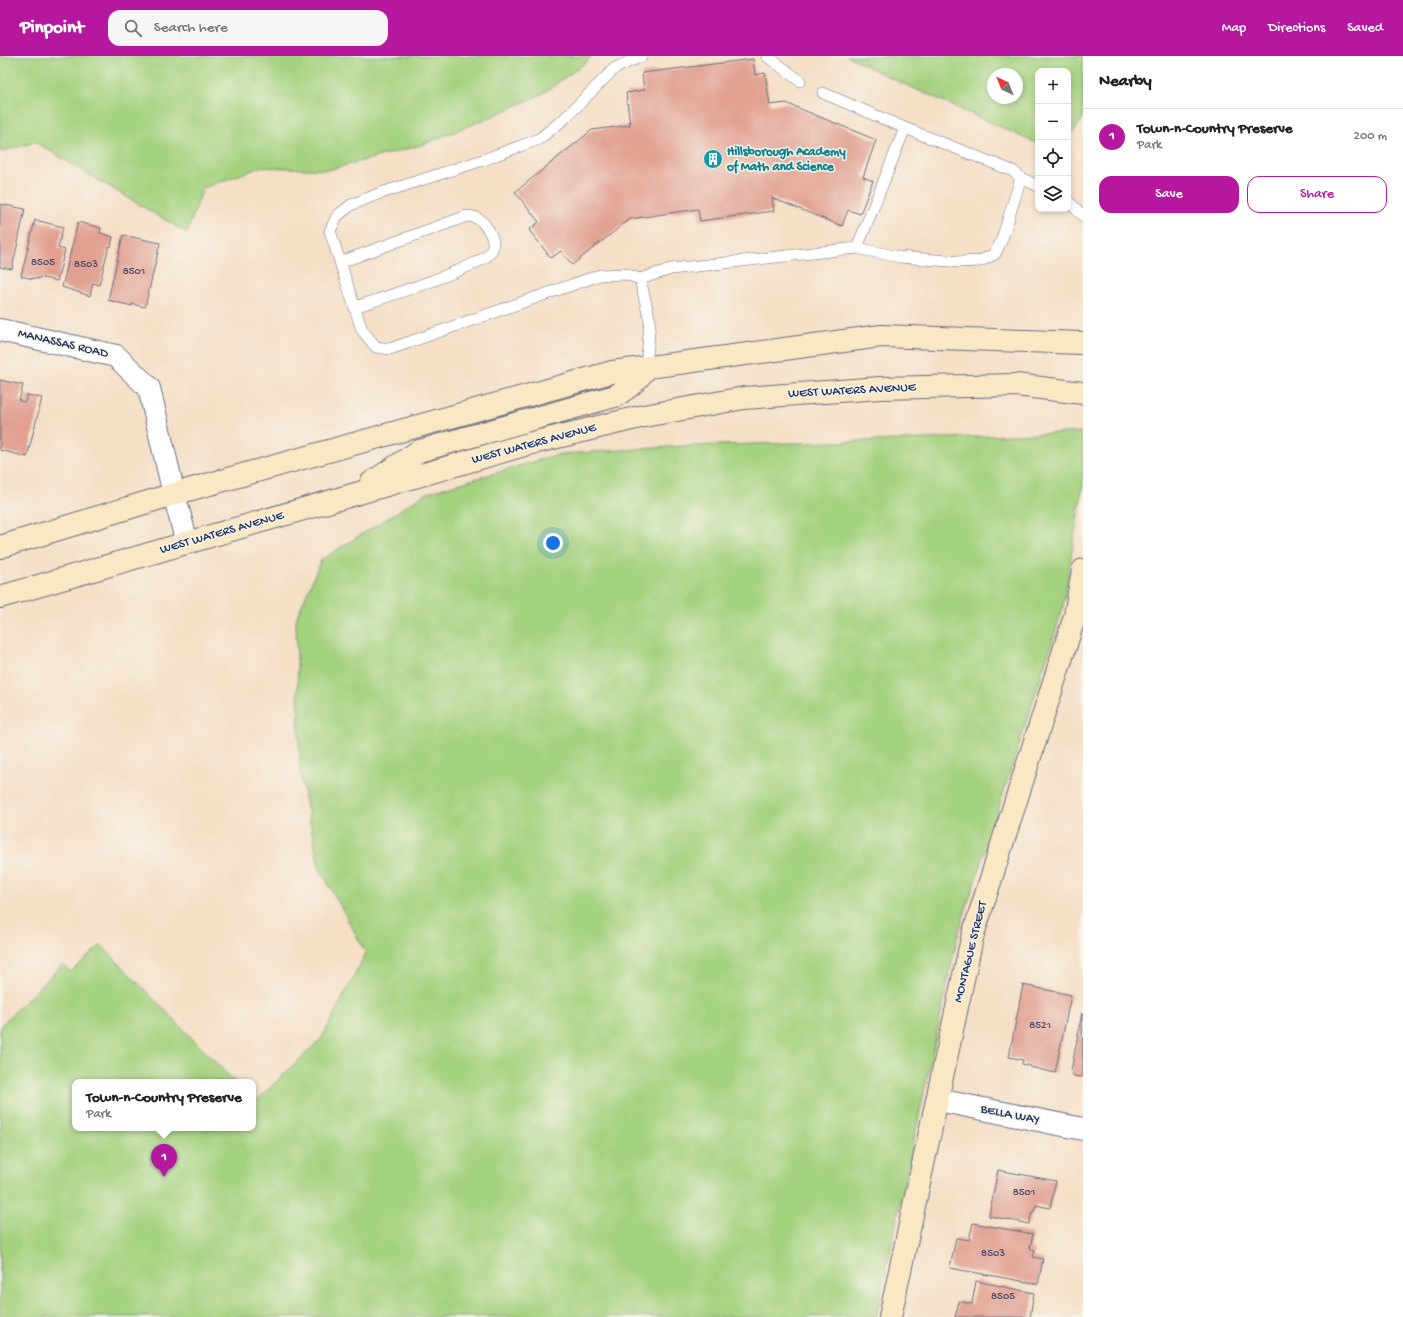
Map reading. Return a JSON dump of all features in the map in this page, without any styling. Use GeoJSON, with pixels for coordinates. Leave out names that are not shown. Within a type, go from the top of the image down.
{"type":"FeatureCollection","features":[{"type":"Feature","properties":{"kind":"street","name":"MANASSAS ROAD"},"geometry":{"type":"LineString","coordinates":[[0,330],[116,356],[149,388],[187,543]]}},
{"type":"Feature","properties":{"kind":"street"},"geometry":{"type":"LineString","coordinates":[[0,547],[174,494],[612,372],[881,336],[1083,343]]}},
{"type":"Feature","properties":{"kind":"street"},"geometry":{"type":"LineString","coordinates":[[353,494],[419,451],[615,396],[636,381],[646,368]]}},
{"type":"Feature","properties":{"kind":"street","name":"WEST WATERS AVENUE"},"geometry":{"type":"LineString","coordinates":[[0,597],[528,444],[644,416],[744,398],[880,388],[1016,385],[1083,393]]}},
{"type":"Feature","properties":{"kind":"street","name":"MONTAGUE STREET"},"geometry":{"type":"LineString","coordinates":[[890,1317],[972,938],[1075,616],[1083,570]]}},
{"type":"Feature","properties":{"kind":"street","name":"BELLA WAY"},"geometry":{"type":"LineString","coordinates":[[938,1100],[1083,1129]]}},
{"type":"Feature","properties":{"kind":"lane"},"geometry":{"type":"LineString","coordinates":[[642,56],[615,68],[564,119],[539,139],[483,160],[378,194],[351,205],[337,216],[330,231],[362,330],[376,347],[390,349],[600,275],[625,274],[640,279],[671,268],[857,248],[900,256],[961,262],[980,261],[995,254],[1000,244],[1021,178]]}},
{"type":"Feature","properties":{"kind":"lane"},"geometry":{"type":"LineString","coordinates":[[767,56],[800,81]]}},
{"type":"Feature","properties":{"kind":"lane"},"geometry":{"type":"LineString","coordinates":[[824,93],[905,128],[1013,171],[1021,178],[1035,185]]}},
{"type":"Feature","properties":{"kind":"lane"},"geometry":{"type":"LineString","coordinates":[[857,248],[905,128]]}},
{"type":"Feature","properties":{"kind":"lane"},"geometry":{"type":"LineString","coordinates":[[1071,204],[1083,216]]}},
{"type":"Feature","properties":{"kind":"lane"},"geometry":{"type":"LineString","coordinates":[[340,262],[467,216],[474,216],[483,222],[491,234],[493,243],[490,253],[480,262],[355,307]]}},
{"type":"Feature","properties":{"kind":"lane"},"geometry":{"type":"LineString","coordinates":[[640,279],[650,321],[646,368]]}},
{"type":"Feature","properties":{"kind":"green space"},"geometry":{"type":"Polygon","coordinates":[[[0,56],[592,56],[585,63],[542,94],[486,119],[421,145],[328,170],[261,167],[203,188],[187,233],[35,142],[0,152],[0,56]]]}},
{"type":"Feature","properties":{"kind":"green space"},"geometry":{"type":"Polygon","coordinates":[[[847,56],[1083,56],[1083,118],[1075,130],[1071,133],[1071,68],[1035,68],[1035,143],[891,78],[847,56]]]}},
{"type":"Feature","properties":{"kind":"green space"},"geometry":{"type":"Polygon","coordinates":[[[1083,432],[1083,485],[1062,611],[958,934],[876,1317],[0,1317],[0,1026],[63,964],[71,972],[101,945],[232,1079],[72,1079],[72,1131],[256,1131],[256,1101],[322,1038],[366,953],[319,867],[300,772],[296,619],[321,560],[427,493],[560,454],[686,446],[902,440],[1083,432]]]}},
{"type":"Feature","properties":{"kind":"building","name":"Hillsborough Academy of Math and Science"},"geometry":{"type":"Polygon","coordinates":[[[753,59],[755,75],[765,73],[770,105],[786,103],[876,140],[863,177],[873,181],[860,214],[848,210],[842,226],[772,198],[774,211],[700,221],[698,209],[630,219],[572,265],[561,251],[551,258],[529,230],[539,222],[515,192],[592,130],[630,125],[626,93],[644,90],[642,73],[753,59]]]}},
{"type":"Feature","properties":{"kind":"building"},"geometry":{"type":"Polygon","coordinates":[[[0,204],[25,209],[12,269],[0,267],[0,204]]]}},
{"type":"Feature","properties":{"kind":"building"},"geometry":{"type":"Polygon","coordinates":[[[35,220],[63,227],[58,248],[65,250],[57,281],[39,277],[39,279],[33,279],[21,276],[35,220]]]}},
{"type":"Feature","properties":{"kind":"building"},"geometry":{"type":"Polygon","coordinates":[[[78,222],[101,228],[100,233],[113,237],[111,247],[109,246],[99,285],[93,283],[90,296],[62,287],[78,222]]]}},
{"type":"Feature","properties":{"kind":"building"},"geometry":{"type":"Polygon","coordinates":[[[123,235],[160,243],[145,307],[132,304],[132,306],[108,300],[123,235]]]}},
{"type":"Feature","properties":{"kind":"building"},"geometry":{"type":"Polygon","coordinates":[[[0,380],[23,385],[19,401],[25,402],[27,395],[42,398],[27,457],[0,450],[0,380]]]}},
{"type":"Feature","properties":{"kind":"building"},"geometry":{"type":"Polygon","coordinates":[[[1023,985],[1071,995],[1055,1073],[1030,1067],[1031,1066],[1022,1064],[1023,1060],[1009,1057],[1023,985]]]}},
{"type":"Feature","properties":{"kind":"building"},"geometry":{"type":"Polygon","coordinates":[[[1082,1013],[1083,1076],[1080,1077],[1074,1076],[1071,1072],[1082,1013]]]}},
{"type":"Feature","properties":{"kind":"building"},"geometry":{"type":"Polygon","coordinates":[[[998,1170],[1056,1181],[1050,1208],[1036,1205],[1034,1212],[1032,1212],[1029,1224],[989,1216],[998,1170]]]}},
{"type":"Feature","properties":{"kind":"building"},"geometry":{"type":"Polygon","coordinates":[[[973,1223],[1033,1234],[1030,1249],[1035,1250],[1033,1257],[1043,1259],[1038,1284],[950,1268],[956,1238],[969,1240],[973,1223]]]}},
{"type":"Feature","properties":{"kind":"building"},"geometry":{"type":"Polygon","coordinates":[[[976,1281],[1034,1293],[1030,1317],[955,1317],[959,1301],[972,1304],[976,1281]]]}},
{"type":"Feature","properties":{"kind":"place","name":"Hillsborough Academy of Math and Science"},"geometry":{"type":"Point","coordinates":[713,159]}},
{"type":"Feature","properties":{"kind":"place","name":"Town-n-Country Preserve"},"geometry":{"type":"Point","coordinates":[164,1177]}}]}
